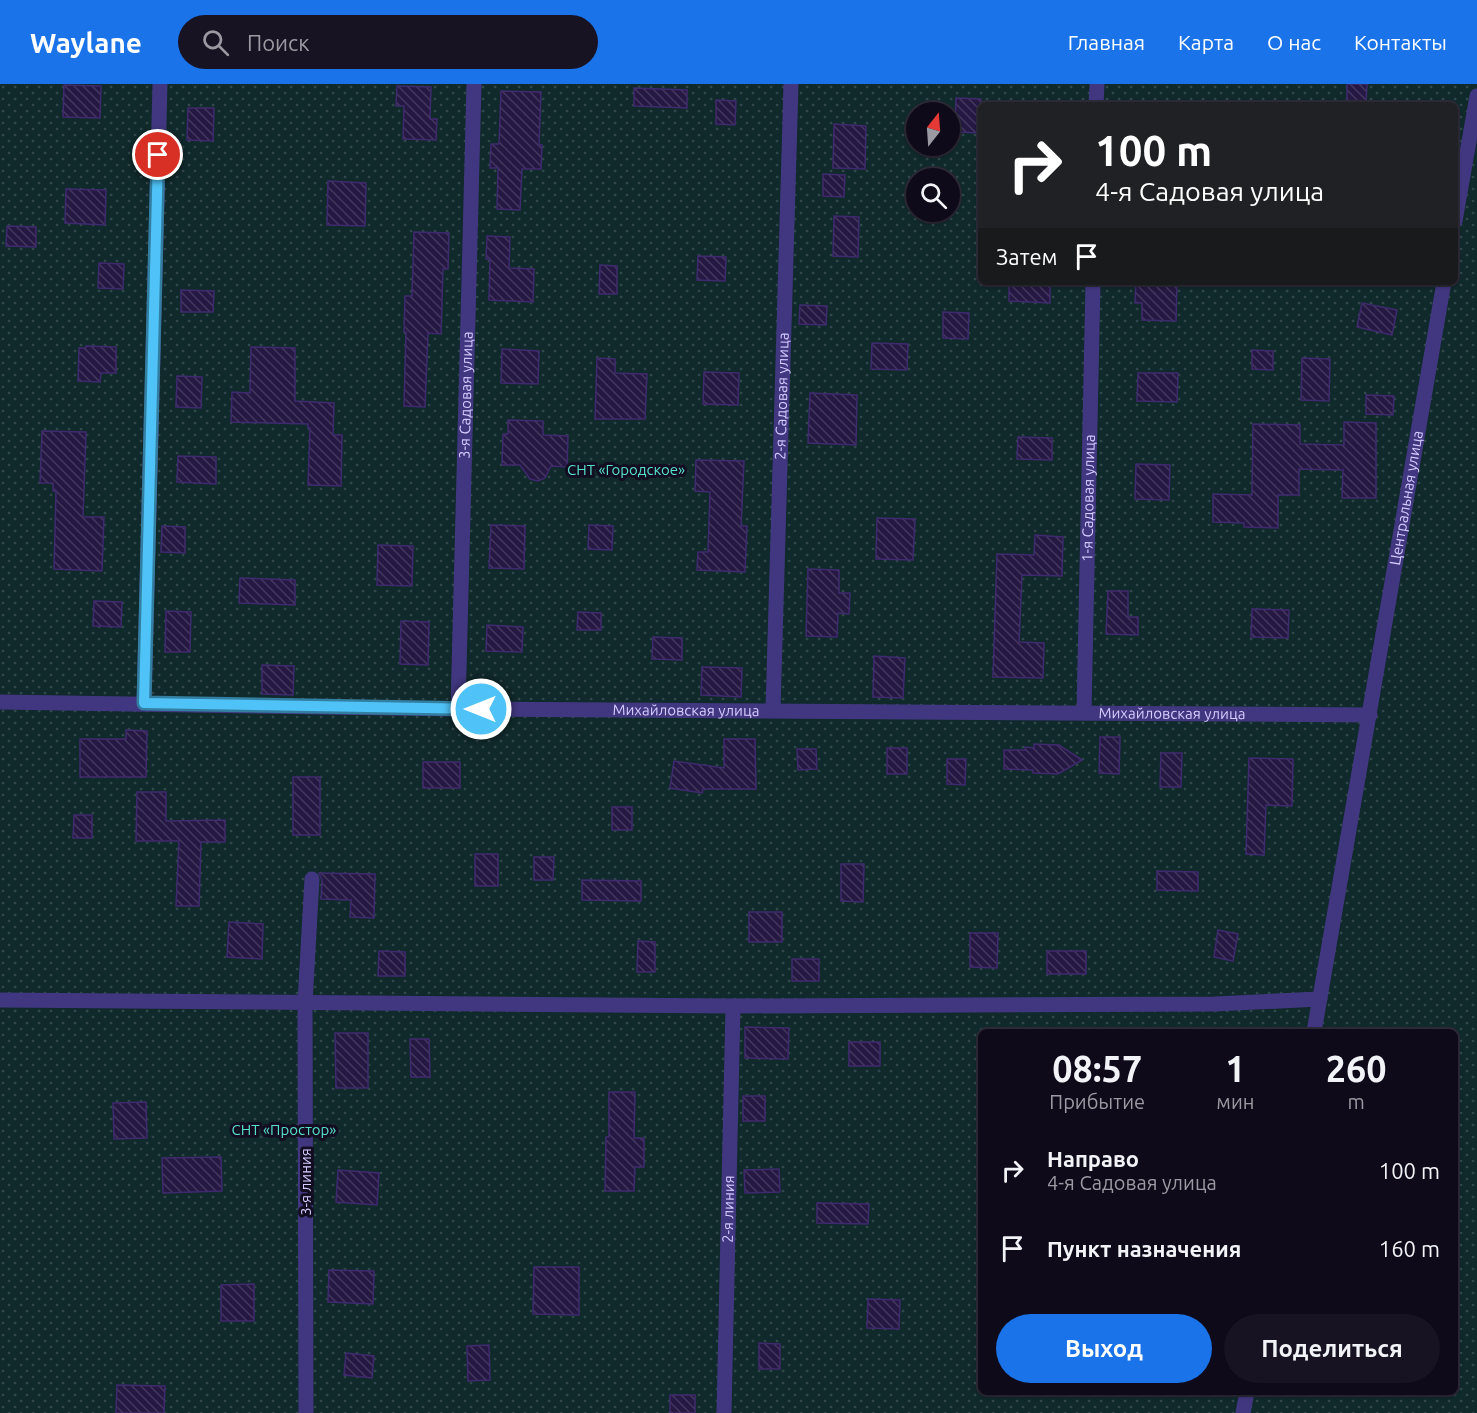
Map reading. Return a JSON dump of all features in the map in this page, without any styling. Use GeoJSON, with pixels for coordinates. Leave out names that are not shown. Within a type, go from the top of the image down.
{"type":"FeatureCollection","features":[{"type":"Feature","properties":{"kind":"street"},"geometry":{"type":"LineString","coordinates":[[144,703],[160,84]]}},
{"type":"Feature","properties":{"kind":"street","name":"3-я Садовая улица"},"geometry":{"type":"LineString","coordinates":[[458,709],[474,84]]}},
{"type":"Feature","properties":{"kind":"street","name":"2-я Садовая улица"},"geometry":{"type":"LineString","coordinates":[[773,710],[791,84]]}},
{"type":"Feature","properties":{"kind":"street"},"geometry":{"type":"LineString","coordinates":[[1096,102],[1097,84]]}},
{"type":"Feature","properties":{"kind":"street"},"geometry":{"type":"LineString","coordinates":[[1458,204],[1477,96]]}},
{"type":"Feature","properties":{"kind":"street","name":"1-я Садовая улица"},"geometry":{"type":"LineString","coordinates":[[1084,712],[1093,285]]}},
{"type":"Feature","properties":{"kind":"street","name":"Центральная улица"},"geometry":{"type":"LineString","coordinates":[[1315,1029],[1443,285]]}},
{"type":"Feature","properties":{"kind":"street","name":"Михайловская улица"},"geometry":{"type":"LineString","coordinates":[[0,702],[458,709],[1370,715]]}},
{"type":"Feature","properties":{"kind":"street","name":"3-я линия"},"geometry":{"type":"LineString","coordinates":[[306,1413],[305,1003],[312,879]]}},
{"type":"Feature","properties":{"kind":"street"},"geometry":{"type":"LineString","coordinates":[[0,1000],[733,1006],[1203,1004],[1320,999]]}},
{"type":"Feature","properties":{"kind":"street","name":"2-я линия"},"geometry":{"type":"LineString","coordinates":[[724,1413],[733,1006]]}},
{"type":"Feature","properties":{"kind":"street"},"geometry":{"type":"LineString","coordinates":[[1243,1413],[1246,1395]]}},
{"type":"Feature","properties":{"kind":"green space","name":"СНТ «Городское»"},"geometry":{"type":"Polygon","coordinates":[[[0,84],[1477,84],[1477,1413],[0,1413],[0,84]]]}},
{"type":"Feature","properties":{"kind":"building"},"geometry":{"type":"Polygon","coordinates":[[[1347,84],[1367,84],[1366,102],[1347,102],[1347,84]]]}},
{"type":"Feature","properties":{"kind":"building"},"geometry":{"type":"Polygon","coordinates":[[[64,85],[101,86],[100,118],[63,117],[64,85]]]}},
{"type":"Feature","properties":{"kind":"building"},"geometry":{"type":"Polygon","coordinates":[[[397,86],[431,87],[430,119],[437,119],[436,140],[403,139],[404,106],[396,106],[397,86]]]}},
{"type":"Feature","properties":{"kind":"building"},"geometry":{"type":"Polygon","coordinates":[[[634,88],[687,90],[687,108],[634,106],[634,88]]]}},
{"type":"Feature","properties":{"kind":"building"},"geometry":{"type":"Polygon","coordinates":[[[501,91],[541,92],[539,145],[542,145],[541,169],[522,169],[520,210],[497,209],[498,168],[490,168],[491,144],[499,144],[501,91]]]}},
{"type":"Feature","properties":{"kind":"building"},"geometry":{"type":"Polygon","coordinates":[[[956,98],[981,99],[981,102],[978,102],[978,133],[960,132],[960,102],[956,102],[956,98]]]}},
{"type":"Feature","properties":{"kind":"building"},"geometry":{"type":"Polygon","coordinates":[[[716,100],[736,101],[735,125],[716,124],[716,100]]]}},
{"type":"Feature","properties":{"kind":"building"},"geometry":{"type":"Polygon","coordinates":[[[188,108],[214,108],[213,141],[187,140],[188,108]]]}},
{"type":"Feature","properties":{"kind":"building"},"geometry":{"type":"Polygon","coordinates":[[[834,124],[866,126],[865,169],[833,168],[834,124]]]}},
{"type":"Feature","properties":{"kind":"building"},"geometry":{"type":"Polygon","coordinates":[[[823,174],[845,175],[844,197],[823,196],[823,174]]]}},
{"type":"Feature","properties":{"kind":"building"},"geometry":{"type":"Polygon","coordinates":[[[328,181],[366,183],[365,226],[327,225],[328,181]]]}},
{"type":"Feature","properties":{"kind":"building"},"geometry":{"type":"Polygon","coordinates":[[[66,189],[106,190],[105,225],[65,223],[66,189]]]}},
{"type":"Feature","properties":{"kind":"building"},"geometry":{"type":"Polygon","coordinates":[[[834,216],[859,217],[858,257],[833,256],[834,216]]]}},
{"type":"Feature","properties":{"kind":"building"},"geometry":{"type":"Polygon","coordinates":[[[7,226],[36,227],[36,247],[6,246],[7,226]]]}},
{"type":"Feature","properties":{"kind":"building"},"geometry":{"type":"Polygon","coordinates":[[[414,232],[449,233],[448,269],[443,269],[441,334],[428,333],[425,407],[404,406],[405,296],[412,296],[414,232]]]}},
{"type":"Feature","properties":{"kind":"building"},"geometry":{"type":"Polygon","coordinates":[[[487,236],[510,237],[509,268],[534,269],[533,302],[489,300],[490,259],[486,259],[487,236]]]}},
{"type":"Feature","properties":{"kind":"building"},"geometry":{"type":"Polygon","coordinates":[[[698,256],[726,257],[725,281],[697,280],[698,256]]]}},
{"type":"Feature","properties":{"kind":"building"},"geometry":{"type":"Polygon","coordinates":[[[99,263],[124,264],[123,289],[98,288],[99,263]]]}},
{"type":"Feature","properties":{"kind":"building"},"geometry":{"type":"Polygon","coordinates":[[[600,265],[617,266],[617,294],[599,294],[600,265]]]}},
{"type":"Feature","properties":{"kind":"building"},"geometry":{"type":"Polygon","coordinates":[[[1009,285],[1050,285],[1050,303],[1009,301],[1009,285]]]}},
{"type":"Feature","properties":{"kind":"building"},"geometry":{"type":"Polygon","coordinates":[[[1136,285],[1177,285],[1176,321],[1142,320],[1142,303],[1135,303],[1136,285]]]}},
{"type":"Feature","properties":{"kind":"building"},"geometry":{"type":"Polygon","coordinates":[[[181,290],[214,291],[213,312],[181,312],[181,290]]]}},
{"type":"Feature","properties":{"kind":"building"},"geometry":{"type":"Polygon","coordinates":[[[1362,303],[1397,310],[1392,335],[1357,327],[1362,303]]]}},
{"type":"Feature","properties":{"kind":"building"},"geometry":{"type":"Polygon","coordinates":[[[800,305],[827,306],[826,325],[799,324],[800,305]]]}},
{"type":"Feature","properties":{"kind":"building"},"geometry":{"type":"Polygon","coordinates":[[[943,312],[969,313],[968,339],[943,338],[943,312]]]}},
{"type":"Feature","properties":{"kind":"building"},"geometry":{"type":"Polygon","coordinates":[[[872,343],[908,344],[907,370],[871,369],[872,343]]]}},
{"type":"Feature","properties":{"kind":"building"},"geometry":{"type":"Polygon","coordinates":[[[86,346],[116,347],[116,373],[101,373],[100,382],[78,381],[79,348],[86,348],[86,346]]]}},
{"type":"Feature","properties":{"kind":"building"},"geometry":{"type":"Polygon","coordinates":[[[251,347],[295,348],[295,401],[334,403],[333,435],[342,435],[341,486],[308,485],[310,428],[308,424],[231,422],[232,392],[250,393],[251,347]]]}},
{"type":"Feature","properties":{"kind":"building"},"geometry":{"type":"Polygon","coordinates":[[[502,349],[539,351],[538,384],[501,383],[502,349]]]}},
{"type":"Feature","properties":{"kind":"building"},"geometry":{"type":"Polygon","coordinates":[[[1252,350],[1273,351],[1273,370],[1252,369],[1252,350]]]}},
{"type":"Feature","properties":{"kind":"building"},"geometry":{"type":"Polygon","coordinates":[[[597,358],[615,359],[615,373],[647,374],[645,419],[595,419],[597,358]]]}},
{"type":"Feature","properties":{"kind":"building"},"geometry":{"type":"Polygon","coordinates":[[[1302,358],[1330,359],[1329,401],[1301,400],[1302,358]]]}},
{"type":"Feature","properties":{"kind":"building"},"geometry":{"type":"Polygon","coordinates":[[[704,372],[739,373],[738,405],[703,404],[704,372]]]}},
{"type":"Feature","properties":{"kind":"building"},"geometry":{"type":"Polygon","coordinates":[[[1138,373],[1178,373],[1177,402],[1137,401],[1138,373]]]}},
{"type":"Feature","properties":{"kind":"building"},"geometry":{"type":"Polygon","coordinates":[[[177,376],[202,377],[201,408],[176,407],[177,376]]]}},
{"type":"Feature","properties":{"kind":"building"},"geometry":{"type":"Polygon","coordinates":[[[810,393],[857,395],[856,445],[808,443],[810,393]]]}},
{"type":"Feature","properties":{"kind":"building"},"geometry":{"type":"Polygon","coordinates":[[[1366,395],[1394,396],[1393,415],[1366,414],[1366,395]]]}},
{"type":"Feature","properties":{"kind":"building"},"geometry":{"type":"Polygon","coordinates":[[[508,420],[543,421],[543,435],[568,436],[567,467],[551,466],[545,478],[538,481],[530,479],[520,465],[502,465],[503,434],[508,434],[508,420]]]}},
{"type":"Feature","properties":{"kind":"building"},"geometry":{"type":"Polygon","coordinates":[[[1344,422],[1376,423],[1376,498],[1342,498],[1343,470],[1299,469],[1299,495],[1278,495],[1278,528],[1244,527],[1244,523],[1213,522],[1213,494],[1252,495],[1253,424],[1300,425],[1300,444],[1344,445],[1344,422]]]}},
{"type":"Feature","properties":{"kind":"building"},"geometry":{"type":"Polygon","coordinates":[[[42,431],[86,432],[83,517],[104,517],[102,571],[54,569],[56,491],[53,491],[53,483],[40,483],[42,431]]]}},
{"type":"Feature","properties":{"kind":"building"},"geometry":{"type":"Polygon","coordinates":[[[1018,437],[1052,438],[1052,460],[1017,459],[1018,437]]]}},
{"type":"Feature","properties":{"kind":"building"},"geometry":{"type":"Polygon","coordinates":[[[178,456],[216,457],[216,484],[177,482],[178,456]]]}},
{"type":"Feature","properties":{"kind":"building"},"geometry":{"type":"Polygon","coordinates":[[[696,460],[744,461],[741,526],[747,526],[745,572],[697,570],[698,552],[708,552],[710,492],[695,491],[696,460]]]}},
{"type":"Feature","properties":{"kind":"building"},"geometry":{"type":"Polygon","coordinates":[[[1136,464],[1170,465],[1169,500],[1135,499],[1136,464]]]}},
{"type":"Feature","properties":{"kind":"building"},"geometry":{"type":"Polygon","coordinates":[[[877,518],[915,519],[913,560],[876,559],[877,518]]]}},
{"type":"Feature","properties":{"kind":"building"},"geometry":{"type":"Polygon","coordinates":[[[491,525],[525,526],[524,569],[489,568],[491,525]]]}},
{"type":"Feature","properties":{"kind":"building"},"geometry":{"type":"Polygon","coordinates":[[[589,525],[613,526],[612,550],[588,549],[589,525]]]}},
{"type":"Feature","properties":{"kind":"building"},"geometry":{"type":"Polygon","coordinates":[[[162,526],[185,527],[185,553],[161,552],[162,526]]]}},
{"type":"Feature","properties":{"kind":"building"},"geometry":{"type":"Polygon","coordinates":[[[1035,535],[1063,537],[1062,576],[1022,575],[1019,642],[1044,643],[1043,678],[993,677],[997,554],[1034,555],[1035,535]]]}},
{"type":"Feature","properties":{"kind":"building"},"geometry":{"type":"Polygon","coordinates":[[[378,545],[413,546],[412,586],[377,585],[378,545]]]}},
{"type":"Feature","properties":{"kind":"building"},"geometry":{"type":"Polygon","coordinates":[[[808,569],[839,570],[839,593],[850,593],[849,614],[838,613],[837,637],[806,636],[808,569]]]}},
{"type":"Feature","properties":{"kind":"building"},"geometry":{"type":"Polygon","coordinates":[[[240,578],[295,580],[295,605],[239,603],[240,578]]]}},
{"type":"Feature","properties":{"kind":"building"},"geometry":{"type":"Polygon","coordinates":[[[1108,591],[1128,591],[1128,617],[1138,617],[1138,635],[1106,634],[1108,591]]]}},
{"type":"Feature","properties":{"kind":"building"},"geometry":{"type":"Polygon","coordinates":[[[94,601],[122,602],[121,627],[93,626],[94,601]]]}},
{"type":"Feature","properties":{"kind":"building"},"geometry":{"type":"Polygon","coordinates":[[[1252,609],[1289,610],[1288,638],[1251,637],[1252,609]]]}},
{"type":"Feature","properties":{"kind":"building"},"geometry":{"type":"Polygon","coordinates":[[[166,611],[191,612],[190,652],[165,652],[166,611]]]}},
{"type":"Feature","properties":{"kind":"building"},"geometry":{"type":"Polygon","coordinates":[[[578,612],[601,613],[601,630],[577,630],[578,612]]]}},
{"type":"Feature","properties":{"kind":"building"},"geometry":{"type":"Polygon","coordinates":[[[401,621],[429,622],[428,665],[400,664],[401,621]]]}},
{"type":"Feature","properties":{"kind":"building"},"geometry":{"type":"Polygon","coordinates":[[[487,625],[523,627],[522,652],[486,651],[487,625]]]}},
{"type":"Feature","properties":{"kind":"building"},"geometry":{"type":"Polygon","coordinates":[[[653,637],[682,638],[682,660],[652,659],[653,637]]]}},
{"type":"Feature","properties":{"kind":"building"},"geometry":{"type":"Polygon","coordinates":[[[874,656],[905,658],[903,698],[873,697],[874,656]]]}},
{"type":"Feature","properties":{"kind":"building"},"geometry":{"type":"Polygon","coordinates":[[[262,665],[294,666],[293,695],[262,694],[262,665]]]}},
{"type":"Feature","properties":{"kind":"building"},"geometry":{"type":"Polygon","coordinates":[[[702,667],[742,668],[741,697],[701,695],[702,667]]]}},
{"type":"Feature","properties":{"kind":"building"},"geometry":{"type":"Polygon","coordinates":[[[126,730],[147,731],[146,777],[80,777],[80,739],[126,739],[126,730]]]}},
{"type":"Feature","properties":{"kind":"building"},"geometry":{"type":"Polygon","coordinates":[[[1100,737],[1120,737],[1119,774],[1099,773],[1100,737]]]}},
{"type":"Feature","properties":{"kind":"building"},"geometry":{"type":"Polygon","coordinates":[[[724,739],[755,739],[756,789],[703,789],[702,793],[670,788],[674,761],[724,768],[724,739]]]}},
{"type":"Feature","properties":{"kind":"building"},"geometry":{"type":"Polygon","coordinates":[[[1034,744],[1059,745],[1082,760],[1058,774],[1004,769],[1004,750],[1025,750],[1025,747],[1034,748],[1034,744]]]}},
{"type":"Feature","properties":{"kind":"building"},"geometry":{"type":"Polygon","coordinates":[[[887,748],[907,748],[907,774],[887,774],[887,748]]]}},
{"type":"Feature","properties":{"kind":"building"},"geometry":{"type":"Polygon","coordinates":[[[797,749],[816,749],[817,769],[798,770],[797,749]]]}},
{"type":"Feature","properties":{"kind":"building"},"geometry":{"type":"Polygon","coordinates":[[[1161,753],[1182,753],[1181,787],[1160,787],[1161,753]]]}},
{"type":"Feature","properties":{"kind":"building"},"geometry":{"type":"Polygon","coordinates":[[[1249,758],[1293,759],[1292,806],[1266,805],[1264,855],[1246,854],[1249,758]]]}},
{"type":"Feature","properties":{"kind":"building"},"geometry":{"type":"Polygon","coordinates":[[[947,759],[966,759],[965,785],[947,784],[947,759]]]}},
{"type":"Feature","properties":{"kind":"building"},"geometry":{"type":"Polygon","coordinates":[[[423,762],[460,762],[460,788],[423,788],[423,762]]]}},
{"type":"Feature","properties":{"kind":"building"},"geometry":{"type":"Polygon","coordinates":[[[293,777],[320,777],[320,835],[293,835],[293,777]]]}},
{"type":"Feature","properties":{"kind":"building"},"geometry":{"type":"Polygon","coordinates":[[[137,792],[166,792],[166,821],[225,820],[225,842],[201,842],[199,906],[176,906],[179,841],[136,841],[137,792]]]}},
{"type":"Feature","properties":{"kind":"building"},"geometry":{"type":"Polygon","coordinates":[[[612,807],[632,807],[632,830],[612,830],[612,807]]]}},
{"type":"Feature","properties":{"kind":"building"},"geometry":{"type":"Polygon","coordinates":[[[74,815],[92,815],[92,838],[73,838],[74,815]]]}},
{"type":"Feature","properties":{"kind":"building"},"geometry":{"type":"Polygon","coordinates":[[[475,854],[498,854],[498,886],[475,886],[475,854]]]}},
{"type":"Feature","properties":{"kind":"building"},"geometry":{"type":"Polygon","coordinates":[[[534,857],[554,857],[553,880],[534,880],[534,857]]]}},
{"type":"Feature","properties":{"kind":"building"},"geometry":{"type":"Polygon","coordinates":[[[841,864],[864,864],[863,902],[841,901],[841,864]]]}},
{"type":"Feature","properties":{"kind":"building"},"geometry":{"type":"Polygon","coordinates":[[[1157,871],[1198,872],[1198,891],[1157,890],[1157,871]]]}},
{"type":"Feature","properties":{"kind":"building"},"geometry":{"type":"Polygon","coordinates":[[[319,873],[375,874],[374,918],[350,917],[351,900],[321,899],[322,880],[319,873]]]}},
{"type":"Feature","properties":{"kind":"building"},"geometry":{"type":"Polygon","coordinates":[[[582,880],[641,881],[641,901],[582,900],[582,880]]]}},
{"type":"Feature","properties":{"kind":"building"},"geometry":{"type":"Polygon","coordinates":[[[749,912],[782,912],[782,942],[749,942],[749,912]]]}},
{"type":"Feature","properties":{"kind":"building"},"geometry":{"type":"Polygon","coordinates":[[[229,922],[263,924],[262,959],[227,957],[229,922]]]}},
{"type":"Feature","properties":{"kind":"building"},"geometry":{"type":"Polygon","coordinates":[[[1218,930],[1238,934],[1233,961],[1214,957],[1218,930]]]}},
{"type":"Feature","properties":{"kind":"building"},"geometry":{"type":"Polygon","coordinates":[[[970,933],[998,933],[997,968],[970,967],[970,933]]]}},
{"type":"Feature","properties":{"kind":"building"},"geometry":{"type":"Polygon","coordinates":[[[638,941],[655,942],[655,972],[637,972],[638,941]]]}},
{"type":"Feature","properties":{"kind":"building"},"geometry":{"type":"Polygon","coordinates":[[[379,951],[405,952],[405,976],[378,976],[379,951]]]}},
{"type":"Feature","properties":{"kind":"building"},"geometry":{"type":"Polygon","coordinates":[[[1047,951],[1086,951],[1086,974],[1047,974],[1047,951]]]}},
{"type":"Feature","properties":{"kind":"building"},"geometry":{"type":"Polygon","coordinates":[[[792,959],[819,959],[819,981],[792,981],[792,959]]]}},
{"type":"Feature","properties":{"kind":"building"},"geometry":{"type":"Polygon","coordinates":[[[745,1027],[789,1028],[788,1059],[745,1058],[745,1027]]]}},
{"type":"Feature","properties":{"kind":"building"},"geometry":{"type":"Polygon","coordinates":[[[335,1033],[368,1033],[368,1088],[336,1088],[335,1033]]]}},
{"type":"Feature","properties":{"kind":"building"},"geometry":{"type":"Polygon","coordinates":[[[410,1039],[429,1039],[430,1077],[411,1077],[410,1039]]]}},
{"type":"Feature","properties":{"kind":"building"},"geometry":{"type":"Polygon","coordinates":[[[849,1042],[880,1042],[880,1066],[849,1066],[849,1042]]]}},
{"type":"Feature","properties":{"kind":"building"},"geometry":{"type":"Polygon","coordinates":[[[609,1092],[635,1092],[634,1138],[644,1138],[644,1167],[635,1167],[634,1191],[605,1191],[606,1137],[609,1137],[609,1092]]]}},
{"type":"Feature","properties":{"kind":"building"},"geometry":{"type":"Polygon","coordinates":[[[743,1096],[765,1096],[765,1121],[743,1121],[743,1096]]]}},
{"type":"Feature","properties":{"kind":"building"},"geometry":{"type":"Polygon","coordinates":[[[146,1102],[147,1138],[114,1139],[113,1103],[146,1102]]]}},
{"type":"Feature","properties":{"kind":"building"},"geometry":{"type":"Polygon","coordinates":[[[221,1157],[222,1191],[163,1193],[162,1158],[221,1157]]]}},
{"type":"Feature","properties":{"kind":"building"},"geometry":{"type":"Polygon","coordinates":[[[779,1169],[780,1192],[745,1193],[744,1170],[779,1169]]]}},
{"type":"Feature","properties":{"kind":"building"},"geometry":{"type":"Polygon","coordinates":[[[338,1170],[379,1173],[377,1205],[336,1202],[338,1170]]]}},
{"type":"Feature","properties":{"kind":"building"},"geometry":{"type":"Polygon","coordinates":[[[817,1203],[869,1204],[868,1224],[817,1223],[817,1203]]]}},
{"type":"Feature","properties":{"kind":"building"},"geometry":{"type":"Polygon","coordinates":[[[534,1267],[579,1267],[579,1315],[533,1314],[534,1267]]]}},
{"type":"Feature","properties":{"kind":"building"},"geometry":{"type":"Polygon","coordinates":[[[329,1270],[374,1271],[373,1304],[328,1302],[329,1270]]]}},
{"type":"Feature","properties":{"kind":"building"},"geometry":{"type":"Polygon","coordinates":[[[254,1284],[254,1321],[221,1321],[221,1285],[254,1284]]]}},
{"type":"Feature","properties":{"kind":"building"},"geometry":{"type":"Polygon","coordinates":[[[868,1299],[900,1300],[899,1329],[867,1328],[868,1299]]]}},
{"type":"Feature","properties":{"kind":"building"},"geometry":{"type":"Polygon","coordinates":[[[759,1343],[780,1344],[780,1369],[759,1369],[759,1343]]]}},
{"type":"Feature","properties":{"kind":"building"},"geometry":{"type":"Polygon","coordinates":[[[489,1345],[490,1380],[468,1381],[467,1346],[489,1345]]]}},
{"type":"Feature","properties":{"kind":"building"},"geometry":{"type":"Polygon","coordinates":[[[346,1353],[374,1356],[372,1378],[344,1375],[346,1353]]]}},
{"type":"Feature","properties":{"kind":"building"},"geometry":{"type":"Polygon","coordinates":[[[117,1385],[165,1386],[164,1413],[116,1413],[117,1385]]]}},
{"type":"Feature","properties":{"kind":"building"},"geometry":{"type":"Polygon","coordinates":[[[670,1395],[695,1395],[695,1413],[670,1413],[670,1395]]]}},
{"type":"Feature","properties":{"kind":"route"},"geometry":{"type":"LineString","coordinates":[[158,155],[144,703],[481,709]]}},
{"type":"Feature","properties":{"kind":"park label","name":"СНТ «Простор»"},"geometry":{"type":"Point","coordinates":[284,1130]}}]}
